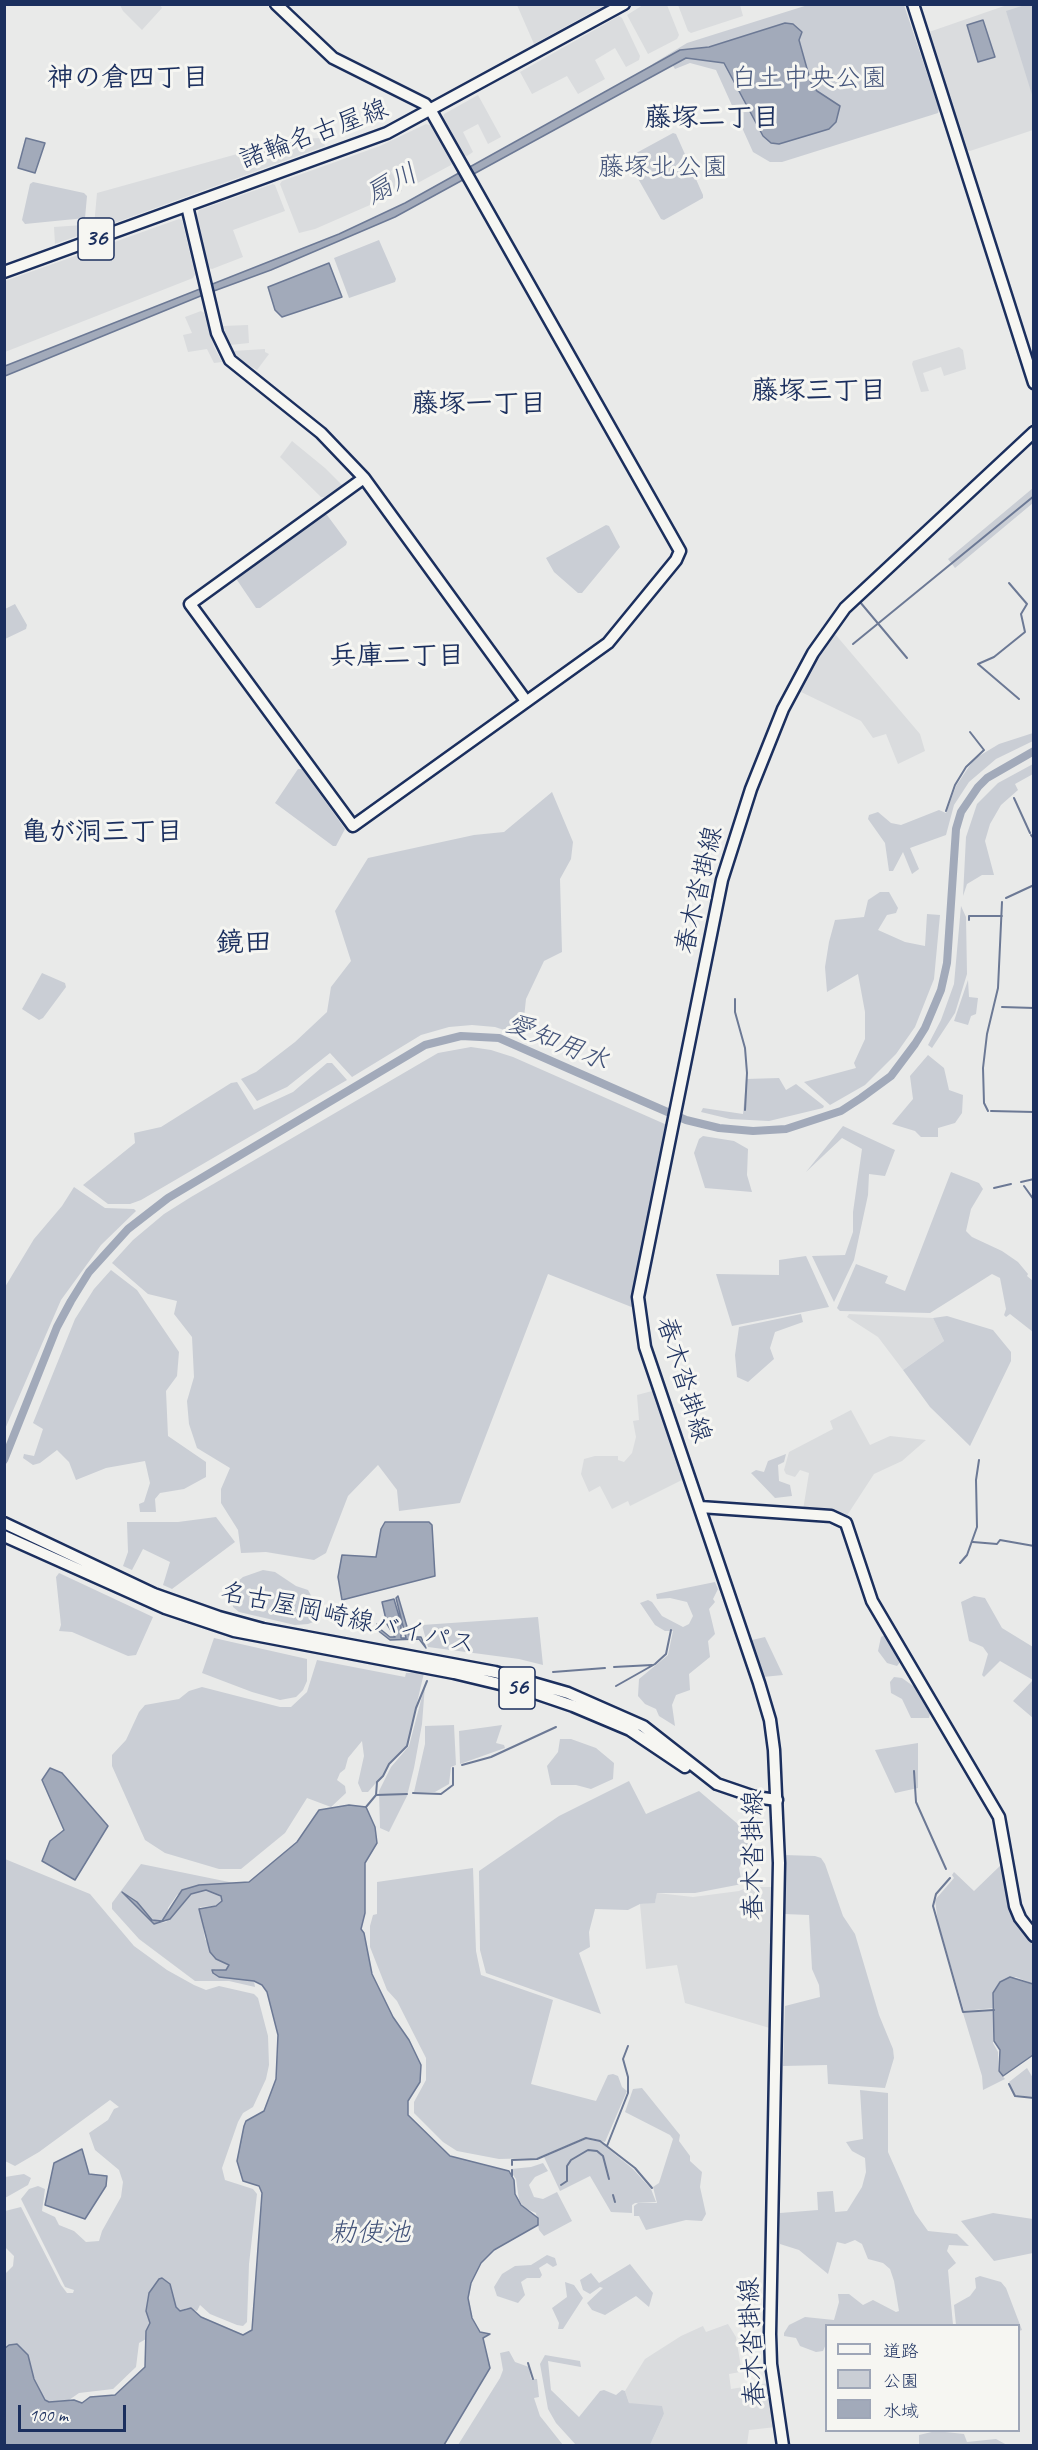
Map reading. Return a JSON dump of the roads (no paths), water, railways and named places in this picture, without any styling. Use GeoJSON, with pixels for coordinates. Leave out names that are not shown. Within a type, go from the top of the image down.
{"type":"FeatureCollection","features":[{"type":"Feature","properties":{"kind":"main road"},"geometry":{"type":"LineString","coordinates":[[276,4],[310,39],[333,57],[425,104],[431,111],[680,551],[674,563],[608,643],[353,826],[190,604],[364,478]]}},
{"type":"Feature","properties":{"kind":"main road","name":"諸輪名古屋線"},"geometry":{"type":"LineString","coordinates":[[4,272],[387,133],[624,4]]}},
{"type":"Feature","properties":{"kind":"main road"},"geometry":{"type":"LineString","coordinates":[[913,4],[1034,383]]}},
{"type":"Feature","properties":{"kind":"main road"},"geometry":{"type":"LineString","coordinates":[[187,206],[220,344],[230,360],[321,434],[364,478],[526,701]]}},
{"type":"Feature","properties":{"kind":"main road","name":"春木沓掛線"},"geometry":{"type":"LineString","coordinates":[[783,2445],[771,2364],[770,2334],[779,1875],[777,1803],[770,1720],[645,1347],[638,1297],[722,880],[751,789],[792,690],[820,641],[845,608],[1034,432]]}},
{"type":"Feature","properties":{"kind":"main road"},"geometry":{"type":"LineString","coordinates":[[700,1507],[831,1516],[846,1523],[872,1601],[999,1817],[1015,1905],[1020,1918],[1034,1936]]}},
{"type":"Feature","properties":{"kind":"main road","name":"名古屋岡崎線バイパス"},"geometry":{"type":"LineString","coordinates":[[4,1523],[171,1605]]}},
{"type":"Feature","properties":{"kind":"main road","name":"名古屋岡崎線バイパス"},"geometry":{"type":"LineString","coordinates":[[4,1536],[171,1605],[235,1627],[454,1673],[546,1696],[630,1730],[721,1791],[742,1799],[777,1803]]}},
{"type":"Feature","properties":{"kind":"water"},"geometry":{"type":"Polygon","coordinates":[[[983,20],[995,57],[978,62],[967,25],[983,20]]]}},
{"type":"Feature","properties":{"kind":"water"},"geometry":{"type":"Polygon","coordinates":[[[785,23],[793,24],[802,32],[799,40],[811,83],[817,91],[840,106],[836,122],[829,129],[779,144],[771,143],[763,136],[724,63],[686,58],[395,217],[271,270],[203,295],[5,376],[5,366],[339,234],[405,203],[680,50],[709,47],[785,23]]]}},
{"type":"Feature","properties":{"kind":"water"},"geometry":{"type":"Polygon","coordinates":[[[26,138],[45,143],[35,173],[18,168],[26,138]]]}},
{"type":"Feature","properties":{"kind":"water"},"geometry":{"type":"Polygon","coordinates":[[[329,263],[342,297],[282,317],[275,310],[268,287],[329,263]]]}},
{"type":"Feature","properties":{"kind":"water"},"geometry":{"type":"Polygon","coordinates":[[[385,1522],[429,1522],[432,1525],[435,1576],[342,1600],[338,1577],[342,1555],[376,1557],[381,1529],[385,1522]]]}},
{"type":"Feature","properties":{"kind":"water"},"geometry":{"type":"Polygon","coordinates":[[[398,1596],[410,1637],[421,1637],[426,1648],[419,1639],[390,1640],[376,1629],[377,1624],[390,1637],[395,1637],[387,1624],[382,1602],[394,1599],[401,1623],[401,1638],[406,1638],[396,1598],[398,1596]]]}},
{"type":"Feature","properties":{"kind":"water"},"geometry":{"type":"Polygon","coordinates":[[[50,1768],[62,1773],[108,1826],[75,1880],[42,1861],[50,1841],[64,1830],[42,1780],[50,1768]]]}},
{"type":"Feature","properties":{"kind":"water","name":"勅使池"},"geometry":{"type":"Polygon","coordinates":[[[349,1805],[366,1807],[375,1827],[377,1843],[365,1863],[365,1913],[361,1929],[364,1933],[372,1974],[393,2017],[409,2040],[421,2065],[420,2082],[408,2101],[408,2115],[450,2156],[509,2171],[514,2180],[515,2194],[521,2205],[538,2218],[538,2225],[494,2250],[481,2263],[471,2283],[468,2298],[472,2318],[480,2332],[490,2334],[483,2338],[490,2368],[444,2445],[5,2445],[4,2349],[9,2345],[17,2344],[28,2355],[34,2379],[45,2400],[49,2402],[74,2400],[82,2403],[90,2397],[115,2395],[145,2367],[146,2331],[150,2323],[146,2311],[149,2293],[159,2279],[162,2278],[170,2284],[176,2307],[180,2311],[191,2308],[201,2317],[243,2335],[252,2330],[262,2193],[259,2186],[243,2181],[237,2161],[246,2121],[264,2111],[276,2079],[278,2035],[267,1992],[262,1985],[254,1981],[219,1977],[213,1973],[212,1970],[226,1970],[229,1965],[216,1959],[210,1952],[199,1909],[216,1906],[222,1901],[221,1896],[206,1890],[191,1894],[170,1919],[154,1924],[122,1892],[137,1902],[152,1920],[162,1921],[182,1890],[199,1885],[249,1882],[297,1842],[319,1810],[349,1805]]]}},
{"type":"Feature","properties":{"kind":"water"},"geometry":{"type":"Polygon","coordinates":[[[1010,1977],[1033,1984],[1033,2055],[1003,2076],[999,2071],[1000,2050],[994,2041],[993,1993],[1000,1982],[1010,1977]]]}},
{"type":"Feature","properties":{"kind":"water"},"geometry":{"type":"Polygon","coordinates":[[[82,2149],[89,2174],[107,2176],[106,2186],[85,2219],[45,2205],[54,2163],[82,2149]]]}},
{"type":"Feature","properties":{"kind":"waterway"},"geometry":{"type":"LineString","coordinates":[[853,644],[1034,496]]}},
{"type":"Feature","properties":{"kind":"waterway"},"geometry":{"type":"LineString","coordinates":[[1009,583],[1027,604],[1021,614],[1025,632],[994,657],[978,664],[1019,699]]}},
{"type":"Feature","properties":{"kind":"waterway"},"geometry":{"type":"LineString","coordinates":[[860,602],[907,658]]}},
{"type":"Feature","properties":{"kind":"waterway"},"geometry":{"type":"LineString","coordinates":[[946,811],[955,785],[966,767],[984,750],[970,732]]}},
{"type":"Feature","properties":{"kind":"waterway","name":"愛知用水"},"geometry":{"type":"LineString","coordinates":[[4,1460],[57,1327],[89,1272],[128,1229],[168,1198],[425,1045],[461,1036],[499,1038],[686,1120],[719,1128],[753,1131],[786,1129],[841,1111],[861,1098],[891,1076],[915,1044],[925,1028],[941,990],[947,963],[956,829],[961,812],[987,778],[1034,751]]}},
{"type":"Feature","properties":{"kind":"waterway"},"geometry":{"type":"LineString","coordinates":[[1014,798],[1030,833]]}},
{"type":"Feature","properties":{"kind":"waterway"},"geometry":{"type":"LineString","coordinates":[[1031,835],[1034,839]]}},
{"type":"Feature","properties":{"kind":"waterway"},"geometry":{"type":"LineString","coordinates":[[1006,898],[1034,885]]}},
{"type":"Feature","properties":{"kind":"waterway"},"geometry":{"type":"LineString","coordinates":[[988,1111],[984,1103],[983,1068],[987,1034],[998,988],[1002,902]]}},
{"type":"Feature","properties":{"kind":"waterway"},"geometry":{"type":"LineString","coordinates":[[969,920],[969,916],[1002,916]]}},
{"type":"Feature","properties":{"kind":"waterway"},"geometry":{"type":"LineString","coordinates":[[735,999],[735,1012],[745,1048],[747,1073],[745,1110]]}},
{"type":"Feature","properties":{"kind":"waterway"},"geometry":{"type":"LineString","coordinates":[[1002,1007],[1034,1008]]}},
{"type":"Feature","properties":{"kind":"waterway"},"geometry":{"type":"LineString","coordinates":[[991,1111],[1034,1112]]}},
{"type":"Feature","properties":{"kind":"waterway"},"geometry":{"type":"LineString","coordinates":[[1021,1182],[1034,1179]]}},
{"type":"Feature","properties":{"kind":"waterway"},"geometry":{"type":"LineString","coordinates":[[994,1188],[1011,1184]]}},
{"type":"Feature","properties":{"kind":"waterway"},"geometry":{"type":"LineString","coordinates":[[1024,1186],[1034,1200]]}},
{"type":"Feature","properties":{"kind":"waterway"},"geometry":{"type":"LineString","coordinates":[[960,1563],[967,1555],[977,1527],[976,1480],[979,1460]]}},
{"type":"Feature","properties":{"kind":"waterway"},"geometry":{"type":"LineString","coordinates":[[973,1542],[997,1544],[1000,1540],[1034,1546]]}},
{"type":"Feature","properties":{"kind":"waterway"},"geometry":{"type":"LineString","coordinates":[[616,1686],[655,1664],[666,1654],[671,1630]]}},
{"type":"Feature","properties":{"kind":"waterway"},"geometry":{"type":"LineString","coordinates":[[614,1667],[652,1665]]}},
{"type":"Feature","properties":{"kind":"waterway"},"geometry":{"type":"LineString","coordinates":[[553,1672],[605,1668]]}},
{"type":"Feature","properties":{"kind":"waterway"},"geometry":{"type":"LineString","coordinates":[[366,1807],[376,1795],[377,1782],[389,1764],[407,1746],[416,1708],[427,1681]]}},
{"type":"Feature","properties":{"kind":"waterway"},"geometry":{"type":"LineString","coordinates":[[462,1765],[491,1757],[556,1727]]}},
{"type":"Feature","properties":{"kind":"waterway"},"geometry":{"type":"LineString","coordinates":[[413,1793],[441,1794],[453,1785],[453,1768]]}},
{"type":"Feature","properties":{"kind":"waterway"},"geometry":{"type":"LineString","coordinates":[[914,1771],[916,1802],[946,1869]]}},
{"type":"Feature","properties":{"kind":"waterway"},"geometry":{"type":"LineString","coordinates":[[376,1795],[407,1794]]}},
{"type":"Feature","properties":{"kind":"waterway"},"geometry":{"type":"LineString","coordinates":[[950,1878],[936,1894],[933,1906],[963,2012],[994,2010]]}},
{"type":"Feature","properties":{"kind":"waterway"},"geometry":{"type":"LineString","coordinates":[[607,2146],[628,2093],[628,2077],[623,2059],[628,2046]]}},
{"type":"Feature","properties":{"kind":"waterway"},"geometry":{"type":"LineString","coordinates":[[1009,2084],[1015,2096],[1034,2098]]}},
{"type":"Feature","properties":{"kind":"waterway"},"geometry":{"type":"LineString","coordinates":[[512,2165],[512,2160],[537,2159],[586,2138],[600,2141],[635,2168],[652,2188]]}},
{"type":"Feature","properties":{"kind":"waterway"},"geometry":{"type":"LineString","coordinates":[[561,2185],[567,2181],[567,2166],[571,2160],[588,2150],[597,2151],[603,2156],[609,2179]]}},
{"type":"Feature","properties":{"kind":"waterway"},"geometry":{"type":"LineString","coordinates":[[512,2170],[512,2176]]}},
{"type":"Feature","properties":{"kind":"waterway"},"geometry":{"type":"LineString","coordinates":[[613,2195],[615,2202]]}},
{"type":"Feature","properties":{"kind":"waterway"},"geometry":{"type":"LineString","coordinates":[[528,2363],[533,2379]]}},
{"type":"Feature","properties":{"kind":"district","name":"神の倉四丁目"},"geometry":{"type":"Point","coordinates":[128,79]}},
{"type":"Feature","properties":{"kind":"district","name":"藤塚二丁目"},"geometry":{"type":"Point","coordinates":[712,119]}},
{"type":"Feature","properties":{"kind":"district","name":"藤塚三丁目"},"geometry":{"type":"Point","coordinates":[819,392]}},
{"type":"Feature","properties":{"kind":"district","name":"藤塚一丁目"},"geometry":{"type":"Point","coordinates":[479,405]}},
{"type":"Feature","properties":{"kind":"district","name":"兵庫二丁目"},"geometry":{"type":"Point","coordinates":[397,657]}},
{"type":"Feature","properties":{"kind":"district","name":"亀が洞三丁目"},"geometry":{"type":"Point","coordinates":[102,833]}},
{"type":"Feature","properties":{"kind":"district","name":"鏡田"},"geometry":{"type":"Point","coordinates":[244,944]}},
{"type":"Feature","properties":{"kind":"park label","name":"白土中央公園"},"geometry":{"type":"Point","coordinates":[809,79]}},
{"type":"Feature","properties":{"kind":"park label","name":"藤塚北公園"},"geometry":{"type":"Point","coordinates":[663,168]}},
{"type":"Feature","properties":{"kind":"water label","name":"扇川"},"geometry":{"type":"Point","coordinates":[392,185]}}]}
